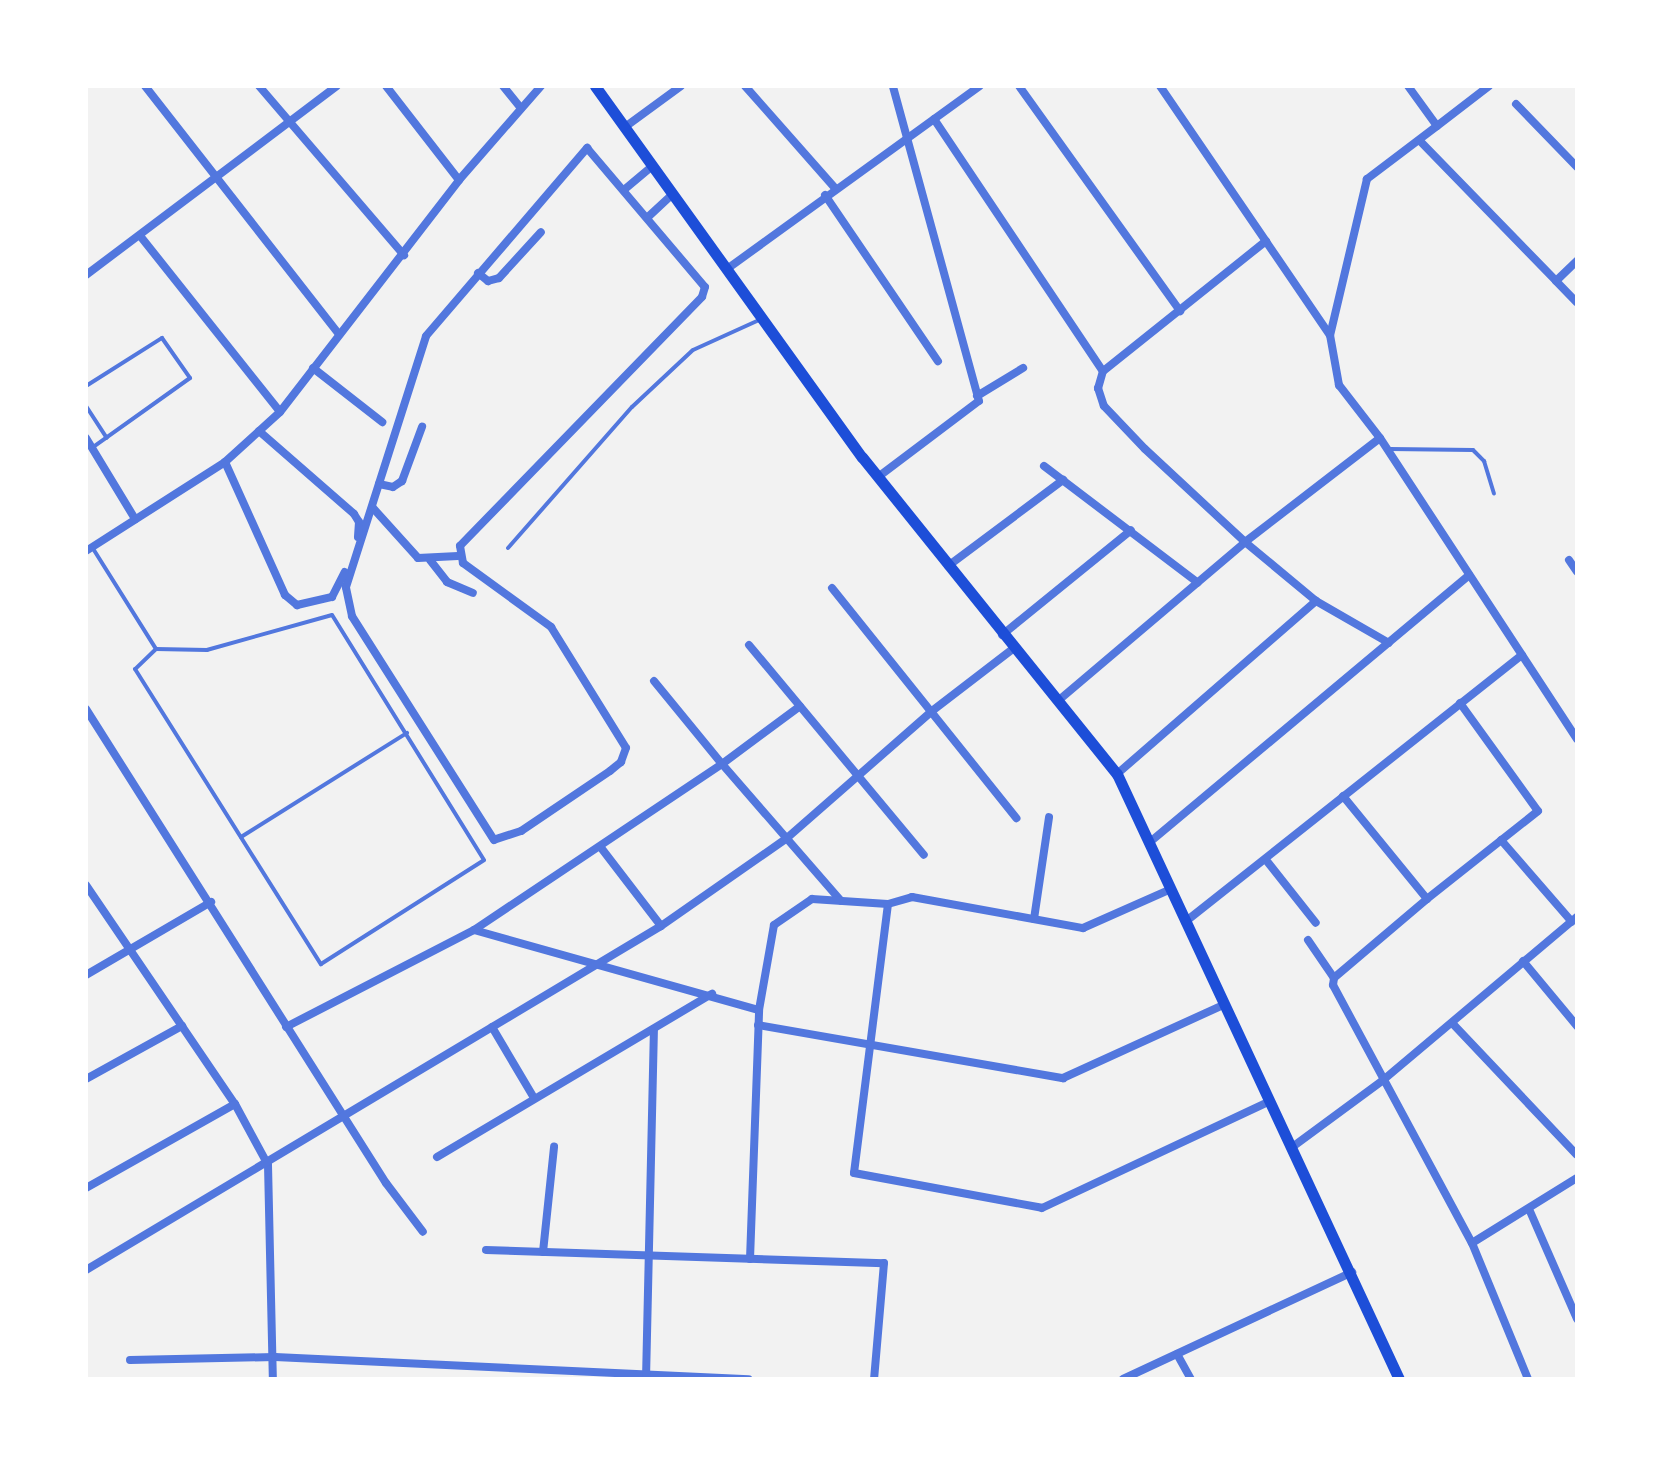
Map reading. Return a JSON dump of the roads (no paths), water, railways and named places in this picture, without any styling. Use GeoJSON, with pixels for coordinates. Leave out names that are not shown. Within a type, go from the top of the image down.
{"type":"FeatureCollection","features":[{"type":"Feature","properties":{"kind":"main road"},"geometry":{"type":"LineString","coordinates":[[595,86],[878,477],[1002,635],[1059,700],[1117,774],[1221,1006],[1353,1272],[1399,1379]]}},
{"type":"Feature","properties":{"kind":"street"},"geometry":{"type":"LineString","coordinates":[[145,86],[338,333]]}},
{"type":"Feature","properties":{"kind":"street"},"geometry":{"type":"LineString","coordinates":[[259,86],[288,124],[404,255]]}},
{"type":"Feature","properties":{"kind":"street"},"geometry":{"type":"LineString","coordinates":[[86,275],[141,237],[337,86]]}},
{"type":"Feature","properties":{"kind":"street"},"geometry":{"type":"LineString","coordinates":[[386,86],[459,180]]}},
{"type":"Feature","properties":{"kind":"street"},"geometry":{"type":"LineString","coordinates":[[503,86],[521,108]]}},
{"type":"Feature","properties":{"kind":"street"},"geometry":{"type":"LineString","coordinates":[[89,549],[225,462],[280,412],[459,180],[541,86]]}},
{"type":"Feature","properties":{"kind":"street"},"geometry":{"type":"LineString","coordinates":[[625,127],[681,86]]}},
{"type":"Feature","properties":{"kind":"street"},"geometry":{"type":"LineString","coordinates":[[745,86],[835,188]]}},
{"type":"Feature","properties":{"kind":"street"},"geometry":{"type":"LineString","coordinates":[[878,477],[979,401],[893,86]]}},
{"type":"Feature","properties":{"kind":"street"},"geometry":{"type":"LineString","coordinates":[[727,269],[905,136],[979,86]]}},
{"type":"Feature","properties":{"kind":"street"},"geometry":{"type":"LineString","coordinates":[[1019,86],[1180,311]]}},
{"type":"Feature","properties":{"kind":"street"},"geometry":{"type":"LineString","coordinates":[[1160,86],[1330,335]]}},
{"type":"Feature","properties":{"kind":"street"},"geometry":{"type":"LineString","coordinates":[[1408,86],[1437,126]]}},
{"type":"Feature","properties":{"kind":"street"},"geometry":{"type":"LineString","coordinates":[[1489,86],[1367,179],[1330,335],[1339,385],[1380,438],[1577,739]]}},
{"type":"Feature","properties":{"kind":"street"},"geometry":{"type":"LineString","coordinates":[[1516,104],[1577,167]]}},
{"type":"Feature","properties":{"kind":"street"},"geometry":{"type":"LineString","coordinates":[[934,119],[1103,371]]}},
{"type":"Feature","properties":{"kind":"street"},"geometry":{"type":"LineString","coordinates":[[1420,141],[1577,303]]}},
{"type":"Feature","properties":{"kind":"street"},"geometry":{"type":"LineString","coordinates":[[373,508],[418,558],[430,560],[458,556],[551,627],[626,748],[621,762],[610,771],[505,840],[486,835],[347,606],[346,587],[426,336],[587,148],[701,278],[702,297],[469,534],[458,556]]}},
{"type":"Feature","properties":{"kind":"street"},"geometry":{"type":"LineString","coordinates":[[625,189],[652,166]]}},
{"type":"Feature","properties":{"kind":"street"},"geometry":{"type":"LineString","coordinates":[[648,217],[673,194]]}},
{"type":"Feature","properties":{"kind":"street"},"geometry":{"type":"LineString","coordinates":[[825,195],[938,361]]}},
{"type":"Feature","properties":{"kind":"street"},"geometry":{"type":"LineString","coordinates":[[478,273],[488,281],[499,278],[541,232]]}},
{"type":"Feature","properties":{"kind":"street"},"geometry":{"type":"LineString","coordinates":[[141,237],[280,412]]}},
{"type":"Feature","properties":{"kind":"street"},"geometry":{"type":"LineString","coordinates":[[1266,241],[1103,371],[1098,388],[1104,406],[1245,542],[1316,601],[1389,643]]}},
{"type":"Feature","properties":{"kind":"street"},"geometry":{"type":"LineString","coordinates":[[1556,281],[1577,261]]}},
{"type":"Feature","properties":{"kind":"street"},"geometry":{"type":"LineString","coordinates":[[313,368],[382,422]]}},
{"type":"Feature","properties":{"kind":"street"},"geometry":{"type":"LineString","coordinates":[[977,396],[1023,368]]}},
{"type":"Feature","properties":{"kind":"street"},"geometry":{"type":"LineString","coordinates":[[379,484],[393,487],[402,481],[422,427]]}},
{"type":"Feature","properties":{"kind":"street"},"geometry":{"type":"LineString","coordinates":[[225,462],[285,595],[297,605],[332,597],[359,522],[259,431]]}},
{"type":"Feature","properties":{"kind":"street"},"geometry":{"type":"LineString","coordinates":[[86,438],[135,519]]}},
{"type":"Feature","properties":{"kind":"street"},"geometry":{"type":"LineString","coordinates":[[1059,700],[1245,542],[1380,438]]}},
{"type":"Feature","properties":{"kind":"street"},"geometry":{"type":"LineString","coordinates":[[1044,466],[1198,583]]}},
{"type":"Feature","properties":{"kind":"street"},"geometry":{"type":"LineString","coordinates":[[948,566],[1063,480]]}},
{"type":"Feature","properties":{"kind":"street"},"geometry":{"type":"LineString","coordinates":[[1002,635],[1131,530]]}},
{"type":"Feature","properties":{"kind":"street"},"geometry":{"type":"LineString","coordinates":[[430,560],[447,582],[473,593]]}},
{"type":"Feature","properties":{"kind":"street"},"geometry":{"type":"LineString","coordinates":[[1569,560],[1577,572]]}},
{"type":"Feature","properties":{"kind":"street"},"geometry":{"type":"LineString","coordinates":[[1150,842],[1469,575]]}},
{"type":"Feature","properties":{"kind":"street"},"geometry":{"type":"LineString","coordinates":[[832,588],[1016,818]]}},
{"type":"Feature","properties":{"kind":"street"},"geometry":{"type":"LineString","coordinates":[[1117,774],[1316,601]]}},
{"type":"Feature","properties":{"kind":"street"},"geometry":{"type":"LineString","coordinates":[[749,645],[924,855]]}},
{"type":"Feature","properties":{"kind":"street"},"geometry":{"type":"LineString","coordinates":[[86,1270],[268,1165],[661,926],[787,838],[932,711],[1014,648]]}},
{"type":"Feature","properties":{"kind":"street"},"geometry":{"type":"LineString","coordinates":[[1185,922],[1522,655]]}},
{"type":"Feature","properties":{"kind":"street"},"geometry":{"type":"LineString","coordinates":[[654,681],[841,901]]}},
{"type":"Feature","properties":{"kind":"street"},"geometry":{"type":"LineString","coordinates":[[1334,978],[1538,811],[1460,703]]}},
{"type":"Feature","properties":{"kind":"street"},"geometry":{"type":"LineString","coordinates":[[286,1027],[474,930],[602,849],[800,706]]}},
{"type":"Feature","properties":{"kind":"street"},"geometry":{"type":"LineString","coordinates":[[86,709],[211,902],[286,1027],[423,1232]]}},
{"type":"Feature","properties":{"kind":"street"},"geometry":{"type":"LineString","coordinates":[[1343,796],[1427,899]]}},
{"type":"Feature","properties":{"kind":"street"},"geometry":{"type":"LineString","coordinates":[[1034,919],[1049,817]]}},
{"type":"Feature","properties":{"kind":"street"},"geometry":{"type":"LineString","coordinates":[[1291,1148],[1453,1024],[1574,919],[1501,840]]}},
{"type":"Feature","properties":{"kind":"street"},"geometry":{"type":"LineString","coordinates":[[602,849],[661,926]]}},
{"type":"Feature","properties":{"kind":"street"},"geometry":{"type":"LineString","coordinates":[[1266,860],[1316,923]]}},
{"type":"Feature","properties":{"kind":"street"},"geometry":{"type":"LineString","coordinates":[[86,885],[235,1104],[268,1165],[275,1357],[273,1379]]}},
{"type":"Feature","properties":{"kind":"street"},"geometry":{"type":"LineString","coordinates":[[750,1259],[759,1010],[774,925],[812,899],[888,904],[912,897],[1083,928],[1171,889]]}},
{"type":"Feature","properties":{"kind":"street"},"geometry":{"type":"LineString","coordinates":[[86,975],[211,902]]}},
{"type":"Feature","properties":{"kind":"street"},"geometry":{"type":"LineString","coordinates":[[888,904],[854,1173],[1042,1208],[1268,1102]]}},
{"type":"Feature","properties":{"kind":"street"},"geometry":{"type":"LineString","coordinates":[[474,930],[600,961],[759,1010]]}},
{"type":"Feature","properties":{"kind":"street"},"geometry":{"type":"LineString","coordinates":[[1308,940],[1334,978],[1336,993],[1472,1243],[1528,1379]]}},
{"type":"Feature","properties":{"kind":"street"},"geometry":{"type":"LineString","coordinates":[[1523,961],[1577,1026]]}},
{"type":"Feature","properties":{"kind":"street"},"geometry":{"type":"LineString","coordinates":[[437,1157],[712,994]]}},
{"type":"Feature","properties":{"kind":"street"},"geometry":{"type":"LineString","coordinates":[[758,1025],[1063,1078],[1221,1006]]}},
{"type":"Feature","properties":{"kind":"street"},"geometry":{"type":"LineString","coordinates":[[1453,1024],[1577,1155]]}},
{"type":"Feature","properties":{"kind":"street"},"geometry":{"type":"LineString","coordinates":[[86,1079],[182,1026]]}},
{"type":"Feature","properties":{"kind":"street"},"geometry":{"type":"LineString","coordinates":[[492,1027],[534,1098]]}},
{"type":"Feature","properties":{"kind":"street"},"geometry":{"type":"LineString","coordinates":[[646,1375],[654,1029]]}},
{"type":"Feature","properties":{"kind":"street"},"geometry":{"type":"LineString","coordinates":[[86,1188],[235,1104]]}},
{"type":"Feature","properties":{"kind":"street"},"geometry":{"type":"LineString","coordinates":[[543,1252],[554,1147]]}},
{"type":"Feature","properties":{"kind":"street"},"geometry":{"type":"LineString","coordinates":[[1472,1243],[1577,1178]]}},
{"type":"Feature","properties":{"kind":"street"},"geometry":{"type":"LineString","coordinates":[[1529,1209],[1577,1319]]}},
{"type":"Feature","properties":{"kind":"street"},"geometry":{"type":"LineString","coordinates":[[486,1250],[884,1263],[874,1379]]}},
{"type":"Feature","properties":{"kind":"street"},"geometry":{"type":"LineString","coordinates":[[1123,1379],[1353,1272]]}},
{"type":"Feature","properties":{"kind":"street"},"geometry":{"type":"LineString","coordinates":[[1177,1354],[1191,1379]]}},
{"type":"Feature","properties":{"kind":"street"},"geometry":{"type":"LineString","coordinates":[[130,1360],[275,1357],[748,1379]]}},
{"type":"Feature","properties":{"kind":"lane"},"geometry":{"type":"LineString","coordinates":[[508,548],[632,407],[693,350],[764,317]]}},
{"type":"Feature","properties":{"kind":"lane"},"geometry":{"type":"LineString","coordinates":[[86,386],[162,338],[190,375],[92,448]]}},
{"type":"Feature","properties":{"kind":"lane"},"geometry":{"type":"LineString","coordinates":[[86,406],[107,438]]}},
{"type":"Feature","properties":{"kind":"lane"},"geometry":{"type":"LineString","coordinates":[[1387,449],[1473,450],[1484,461],[1494,494]]}},
{"type":"Feature","properties":{"kind":"lane"},"geometry":{"type":"LineString","coordinates":[[89,549],[156,649]]}},
{"type":"Feature","properties":{"kind":"lane"},"geometry":{"type":"LineString","coordinates":[[332,615],[407,733],[484,860],[321,964],[135,669],[156,649],[207,650],[332,615]]}},
{"type":"Feature","properties":{"kind":"lane"},"geometry":{"type":"LineString","coordinates":[[241,837],[407,733]]}}]}
